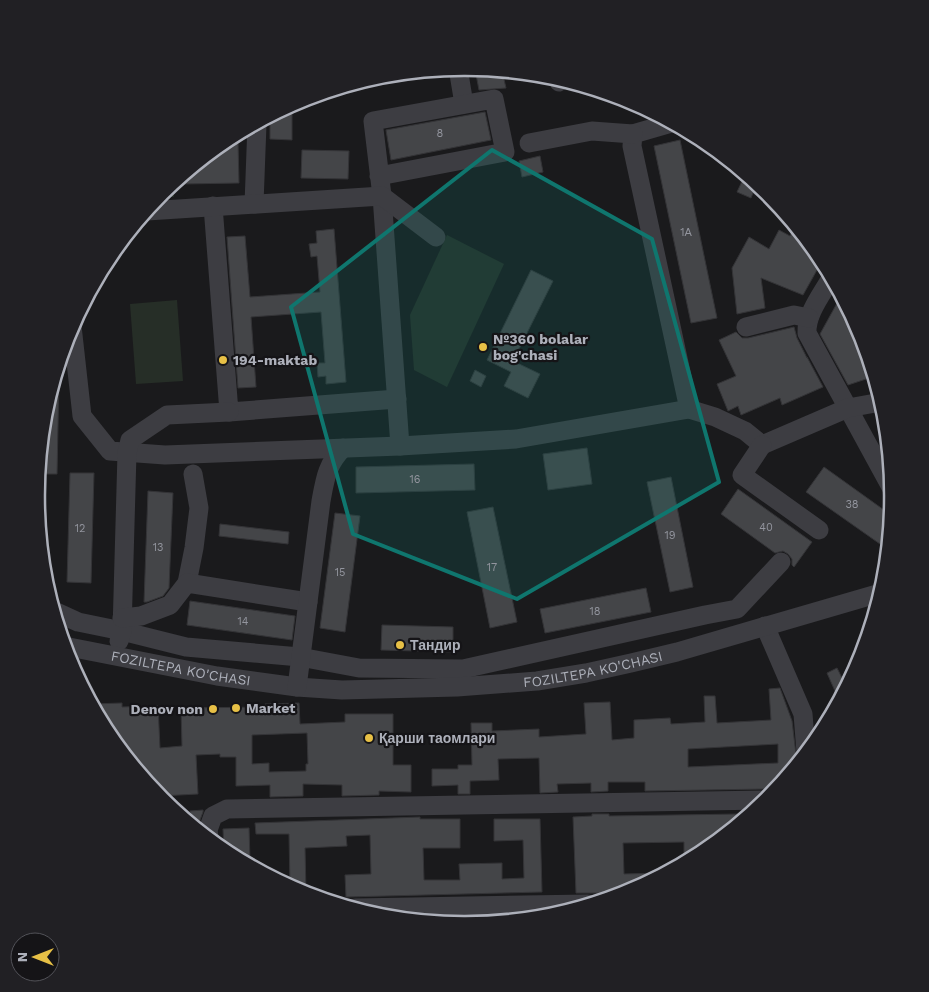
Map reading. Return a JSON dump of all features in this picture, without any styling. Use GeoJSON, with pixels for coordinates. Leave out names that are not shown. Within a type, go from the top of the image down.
{"type":"FeatureCollection","features":[{"type":"Feature","properties":{"kind":"street"},"geometry":{"type":"LineString","coordinates":[[459,76],[464,104]]}},
{"type":"Feature","properties":{"kind":"street"},"geometry":{"type":"LineString","coordinates":[[379,176],[504,152],[494,99],[373,121],[379,176],[382,196],[400,446]]}},
{"type":"Feature","properties":{"kind":"street"},"geometry":{"type":"LineString","coordinates":[[529,143],[592,130],[633,134],[659,125]]}},
{"type":"Feature","properties":{"kind":"street"},"geometry":{"type":"LineString","coordinates":[[254,204],[257,132]]}},
{"type":"Feature","properties":{"kind":"street"},"geometry":{"type":"LineString","coordinates":[[633,134],[632,146],[689,409]]}},
{"type":"Feature","properties":{"kind":"street"},"geometry":{"type":"LineString","coordinates":[[157,210],[382,196],[436,237]]}},
{"type":"Feature","properties":{"kind":"street"},"geometry":{"type":"LineString","coordinates":[[213,206],[229,412]]}},
{"type":"Feature","properties":{"kind":"street"},"geometry":{"type":"LineString","coordinates":[[827,285],[809,318],[807,333],[883,473]]}},
{"type":"Feature","properties":{"kind":"street"},"geometry":{"type":"LineString","coordinates":[[746,326],[794,315],[809,318]]}},
{"type":"Feature","properties":{"kind":"street"},"geometry":{"type":"LineString","coordinates":[[74,343],[82,416],[110,451],[165,455],[400,446],[516,439],[689,409],[714,417],[745,431],[762,445]]}},
{"type":"Feature","properties":{"kind":"street"},"geometry":{"type":"LineString","coordinates":[[116,656],[122,624],[127,452],[130,440],[167,414],[229,412],[396,399]]}},
{"type":"Feature","properties":{"kind":"street"},"geometry":{"type":"LineString","coordinates":[[819,530],[742,475],[762,445],[848,408],[874,403]]}},
{"type":"Feature","properties":{"kind":"street"},"geometry":{"type":"LineString","coordinates":[[297,687],[316,532],[326,478],[333,458],[344,448]]}},
{"type":"Feature","properties":{"kind":"street"},"geometry":{"type":"LineString","coordinates":[[122,624],[170,604],[187,583],[199,508],[193,474]]}},
{"type":"Feature","properties":{"kind":"street"},"geometry":{"type":"LineString","coordinates":[[62,615],[78,622],[122,624],[186,647],[300,657],[359,668],[463,669],[705,614],[737,609],[781,562]]}},
{"type":"Feature","properties":{"kind":"street"},"geometry":{"type":"LineString","coordinates":[[187,583],[308,602]]}},
{"type":"Feature","properties":{"kind":"street","name":"FOZILTEPA KO'CHASI"},"geometry":{"type":"LineString","coordinates":[[78,660],[216,687],[297,687],[376,690],[537,681],[632,663],[872,595]]}},
{"type":"Feature","properties":{"kind":"street"},"geometry":{"type":"LineString","coordinates":[[765,626],[803,714],[805,740]]}},
{"type":"Feature","properties":{"kind":"street","name":"FOZILTEPA KO'CHASI"},"geometry":{"type":"LineString","coordinates":[[73,648],[216,676],[297,687]]}},
{"type":"Feature","properties":{"kind":"street"},"geometry":{"type":"LineString","coordinates":[[209,829],[213,816],[228,809],[753,800]]}},
{"type":"Feature","properties":{"kind":"street"},"geometry":{"type":"LineString","coordinates":[[386,907],[557,905]]}},
{"type":"Feature","properties":{"kind":"highlighted area"},"geometry":{"type":"Polygon","coordinates":[[[492,150],[652,239],[719,482],[517,599],[353,534],[291,307],[492,150]]]}},
{"type":"Feature","properties":{"kind":"shaded area"},"geometry":{"type":"Polygon","coordinates":[[[447,235],[504,264],[447,387],[414,370],[410,315],[447,235]]]}},
{"type":"Feature","properties":{"kind":"shaded area"},"geometry":{"type":"Polygon","coordinates":[[[177,300],[183,381],[136,384],[130,304],[177,300]]]}},
{"type":"Feature","properties":{"kind":"building"},"geometry":{"type":"Polygon","coordinates":[[[476,76],[504,78],[506,88],[479,90],[476,76]]]}},
{"type":"Feature","properties":{"kind":"building"},"geometry":{"type":"Polygon","coordinates":[[[485,112],[491,140],[391,160],[386,130],[485,112]]]}},
{"type":"Feature","properties":{"kind":"building"},"geometry":{"type":"Polygon","coordinates":[[[292,114],[292,140],[270,139],[270,125],[292,114]]]}},
{"type":"Feature","properties":{"kind":"building"},"geometry":{"type":"Polygon","coordinates":[[[680,140],[717,318],[691,323],[654,146],[680,140]]]}},
{"type":"Feature","properties":{"kind":"building"},"geometry":{"type":"Polygon","coordinates":[[[238,143],[239,183],[185,184],[209,163],[238,143]]]}},
{"type":"Feature","properties":{"kind":"building"},"geometry":{"type":"Polygon","coordinates":[[[302,150],[349,151],[348,179],[301,178],[302,150]]]}},
{"type":"Feature","properties":{"kind":"building"},"geometry":{"type":"Polygon","coordinates":[[[540,156],[543,172],[522,177],[519,161],[540,156]]]}},
{"type":"Feature","properties":{"kind":"building"},"geometry":{"type":"Polygon","coordinates":[[[742,182],[756,195],[753,193],[751,198],[737,192],[742,182]]]}},
{"type":"Feature","properties":{"kind":"building"},"geometry":{"type":"Polygon","coordinates":[[[334,229],[346,382],[326,384],[326,376],[318,377],[317,363],[325,363],[321,312],[251,317],[256,387],[238,388],[227,237],[245,236],[250,297],[320,292],[317,256],[311,257],[309,244],[317,243],[316,231],[334,229]]]}},
{"type":"Feature","properties":{"kind":"building"},"geometry":{"type":"Polygon","coordinates":[[[779,230],[790,236],[791,234],[817,270],[803,295],[761,278],[765,308],[737,314],[732,268],[749,237],[769,249],[779,230]]]}},
{"type":"Feature","properties":{"kind":"building"},"geometry":{"type":"Polygon","coordinates":[[[531,270],[553,281],[513,361],[540,374],[528,398],[504,386],[511,372],[487,360],[531,270]]]}},
{"type":"Feature","properties":{"kind":"building"},"geometry":{"type":"Polygon","coordinates":[[[837,303],[862,361],[866,379],[848,385],[820,334],[837,303]]]}},
{"type":"Feature","properties":{"kind":"building"},"geometry":{"type":"Polygon","coordinates":[[[794,327],[797,338],[823,387],[782,405],[780,398],[741,415],[738,406],[728,411],[717,384],[736,376],[719,340],[736,332],[742,338],[748,338],[794,327]]]}},
{"type":"Feature","properties":{"kind":"building"},"geometry":{"type":"Polygon","coordinates":[[[475,370],[486,376],[481,387],[470,381],[475,370]]]}},
{"type":"Feature","properties":{"kind":"building"},"geometry":{"type":"Polygon","coordinates":[[[59,388],[57,474],[46,474],[53,414],[59,388]]]}},
{"type":"Feature","properties":{"kind":"building"},"geometry":{"type":"Polygon","coordinates":[[[587,448],[592,484],[548,490],[543,454],[587,448]]]}},
{"type":"Feature","properties":{"kind":"building"},"geometry":{"type":"Polygon","coordinates":[[[474,464],[475,490],[356,493],[356,467],[474,464]]]}},
{"type":"Feature","properties":{"kind":"building"},"geometry":{"type":"Polygon","coordinates":[[[824,467],[883,510],[880,544],[806,492],[824,467]]]}},
{"type":"Feature","properties":{"kind":"building"},"geometry":{"type":"Polygon","coordinates":[[[70,473],[94,473],[91,583],[67,582],[70,473]]]}},
{"type":"Feature","properties":{"kind":"building"},"geometry":{"type":"Polygon","coordinates":[[[671,477],[693,587],[670,592],[647,482],[671,477]]]}},
{"type":"Feature","properties":{"kind":"building"},"geometry":{"type":"Polygon","coordinates":[[[738,489],[812,542],[794,567],[792,559],[788,554],[783,551],[775,553],[721,514],[738,489]]]}},
{"type":"Feature","properties":{"kind":"building"},"geometry":{"type":"Polygon","coordinates":[[[148,491],[173,493],[169,588],[163,596],[144,602],[148,491]]]}},
{"type":"Feature","properties":{"kind":"building"},"geometry":{"type":"Polygon","coordinates":[[[493,507],[517,622],[490,628],[467,512],[493,507]]]}},
{"type":"Feature","properties":{"kind":"building"},"geometry":{"type":"Polygon","coordinates":[[[335,513],[360,516],[345,632],[320,628],[335,513]]]}},
{"type":"Feature","properties":{"kind":"building"},"geometry":{"type":"Polygon","coordinates":[[[220,524],[289,532],[288,544],[219,536],[220,524]]]}},
{"type":"Feature","properties":{"kind":"building"},"geometry":{"type":"Polygon","coordinates":[[[646,588],[651,612],[545,633],[540,609],[646,588]]]}},
{"type":"Feature","properties":{"kind":"building"},"geometry":{"type":"Polygon","coordinates":[[[190,601],[295,616],[292,640],[187,625],[190,601]]]}},
{"type":"Feature","properties":{"kind":"building"},"geometry":{"type":"Polygon","coordinates":[[[382,625],[453,627],[453,652],[381,650],[382,625]]]}},
{"type":"Feature","properties":{"kind":"building"},"geometry":{"type":"Polygon","coordinates":[[[837,668],[842,679],[836,692],[827,673],[837,668]]]}},
{"type":"Feature","properties":{"kind":"building"},"geometry":{"type":"Polygon","coordinates":[[[780,688],[792,721],[796,753],[765,789],[645,791],[645,782],[608,782],[608,791],[591,792],[591,783],[557,784],[558,792],[540,793],[539,758],[498,759],[499,780],[470,781],[470,794],[458,794],[458,785],[432,786],[432,769],[458,769],[458,765],[472,765],[471,723],[492,723],[492,731],[539,729],[539,737],[586,734],[584,703],[610,702],[612,740],[634,738],[634,720],[670,718],[671,724],[705,722],[704,696],[715,696],[717,723],[771,720],[769,689],[780,688]],[[778,744],[688,749],[688,767],[778,763],[778,744]]]}},
{"type":"Feature","properties":{"kind":"building"},"geometry":{"type":"Polygon","coordinates":[[[122,703],[122,707],[158,706],[160,748],[182,746],[181,708],[265,707],[265,704],[299,703],[300,724],[345,722],[345,714],[393,714],[393,765],[411,765],[411,792],[379,791],[379,795],[342,796],[342,785],[303,784],[303,796],[270,797],[270,785],[236,786],[236,757],[220,757],[220,754],[196,755],[198,794],[171,795],[168,793],[132,751],[100,704],[122,703]],[[307,733],[252,735],[252,764],[269,763],[269,772],[306,771],[306,764],[308,764],[307,733]]]}},
{"type":"Feature","properties":{"kind":"building"},"geometry":{"type":"Polygon","coordinates":[[[203,810],[200,821],[190,813],[190,811],[203,810]]]}},
{"type":"Feature","properties":{"kind":"building"},"geometry":{"type":"Polygon","coordinates":[[[592,814],[609,814],[609,816],[737,814],[720,829],[684,853],[684,842],[623,843],[624,874],[647,873],[599,893],[576,893],[573,817],[592,816],[592,814]]]}},
{"type":"Feature","properties":{"kind":"building"},"geometry":{"type":"Polygon","coordinates":[[[420,817],[420,819],[460,819],[460,848],[423,848],[424,880],[460,880],[459,864],[502,863],[502,879],[524,878],[523,840],[494,841],[494,819],[540,819],[542,892],[346,897],[345,875],[371,874],[370,835],[346,836],[347,846],[305,848],[306,885],[290,877],[289,834],[256,834],[255,823],[420,817]]]}},
{"type":"Feature","properties":{"kind":"building"},"geometry":{"type":"Polygon","coordinates":[[[249,828],[250,856],[224,840],[223,829],[249,828]]]}},
{"type":"Feature","properties":{"kind":"place","name":"№360 bolalar bog'chasi"},"geometry":{"type":"Point","coordinates":[483,347]}},
{"type":"Feature","properties":{"kind":"place","name":"194-maktab"},"geometry":{"type":"Point","coordinates":[223,360]}},
{"type":"Feature","properties":{"kind":"place","name":"Тандир"},"geometry":{"type":"Point","coordinates":[400,645]}},
{"type":"Feature","properties":{"kind":"place","name":"Market"},"geometry":{"type":"Point","coordinates":[236,708]}},
{"type":"Feature","properties":{"kind":"place","name":"Denov non"},"geometry":{"type":"Point","coordinates":[213,709]}},
{"type":"Feature","properties":{"kind":"place","name":"Қарши таомлари"},"geometry":{"type":"Point","coordinates":[369,738]}}]}
